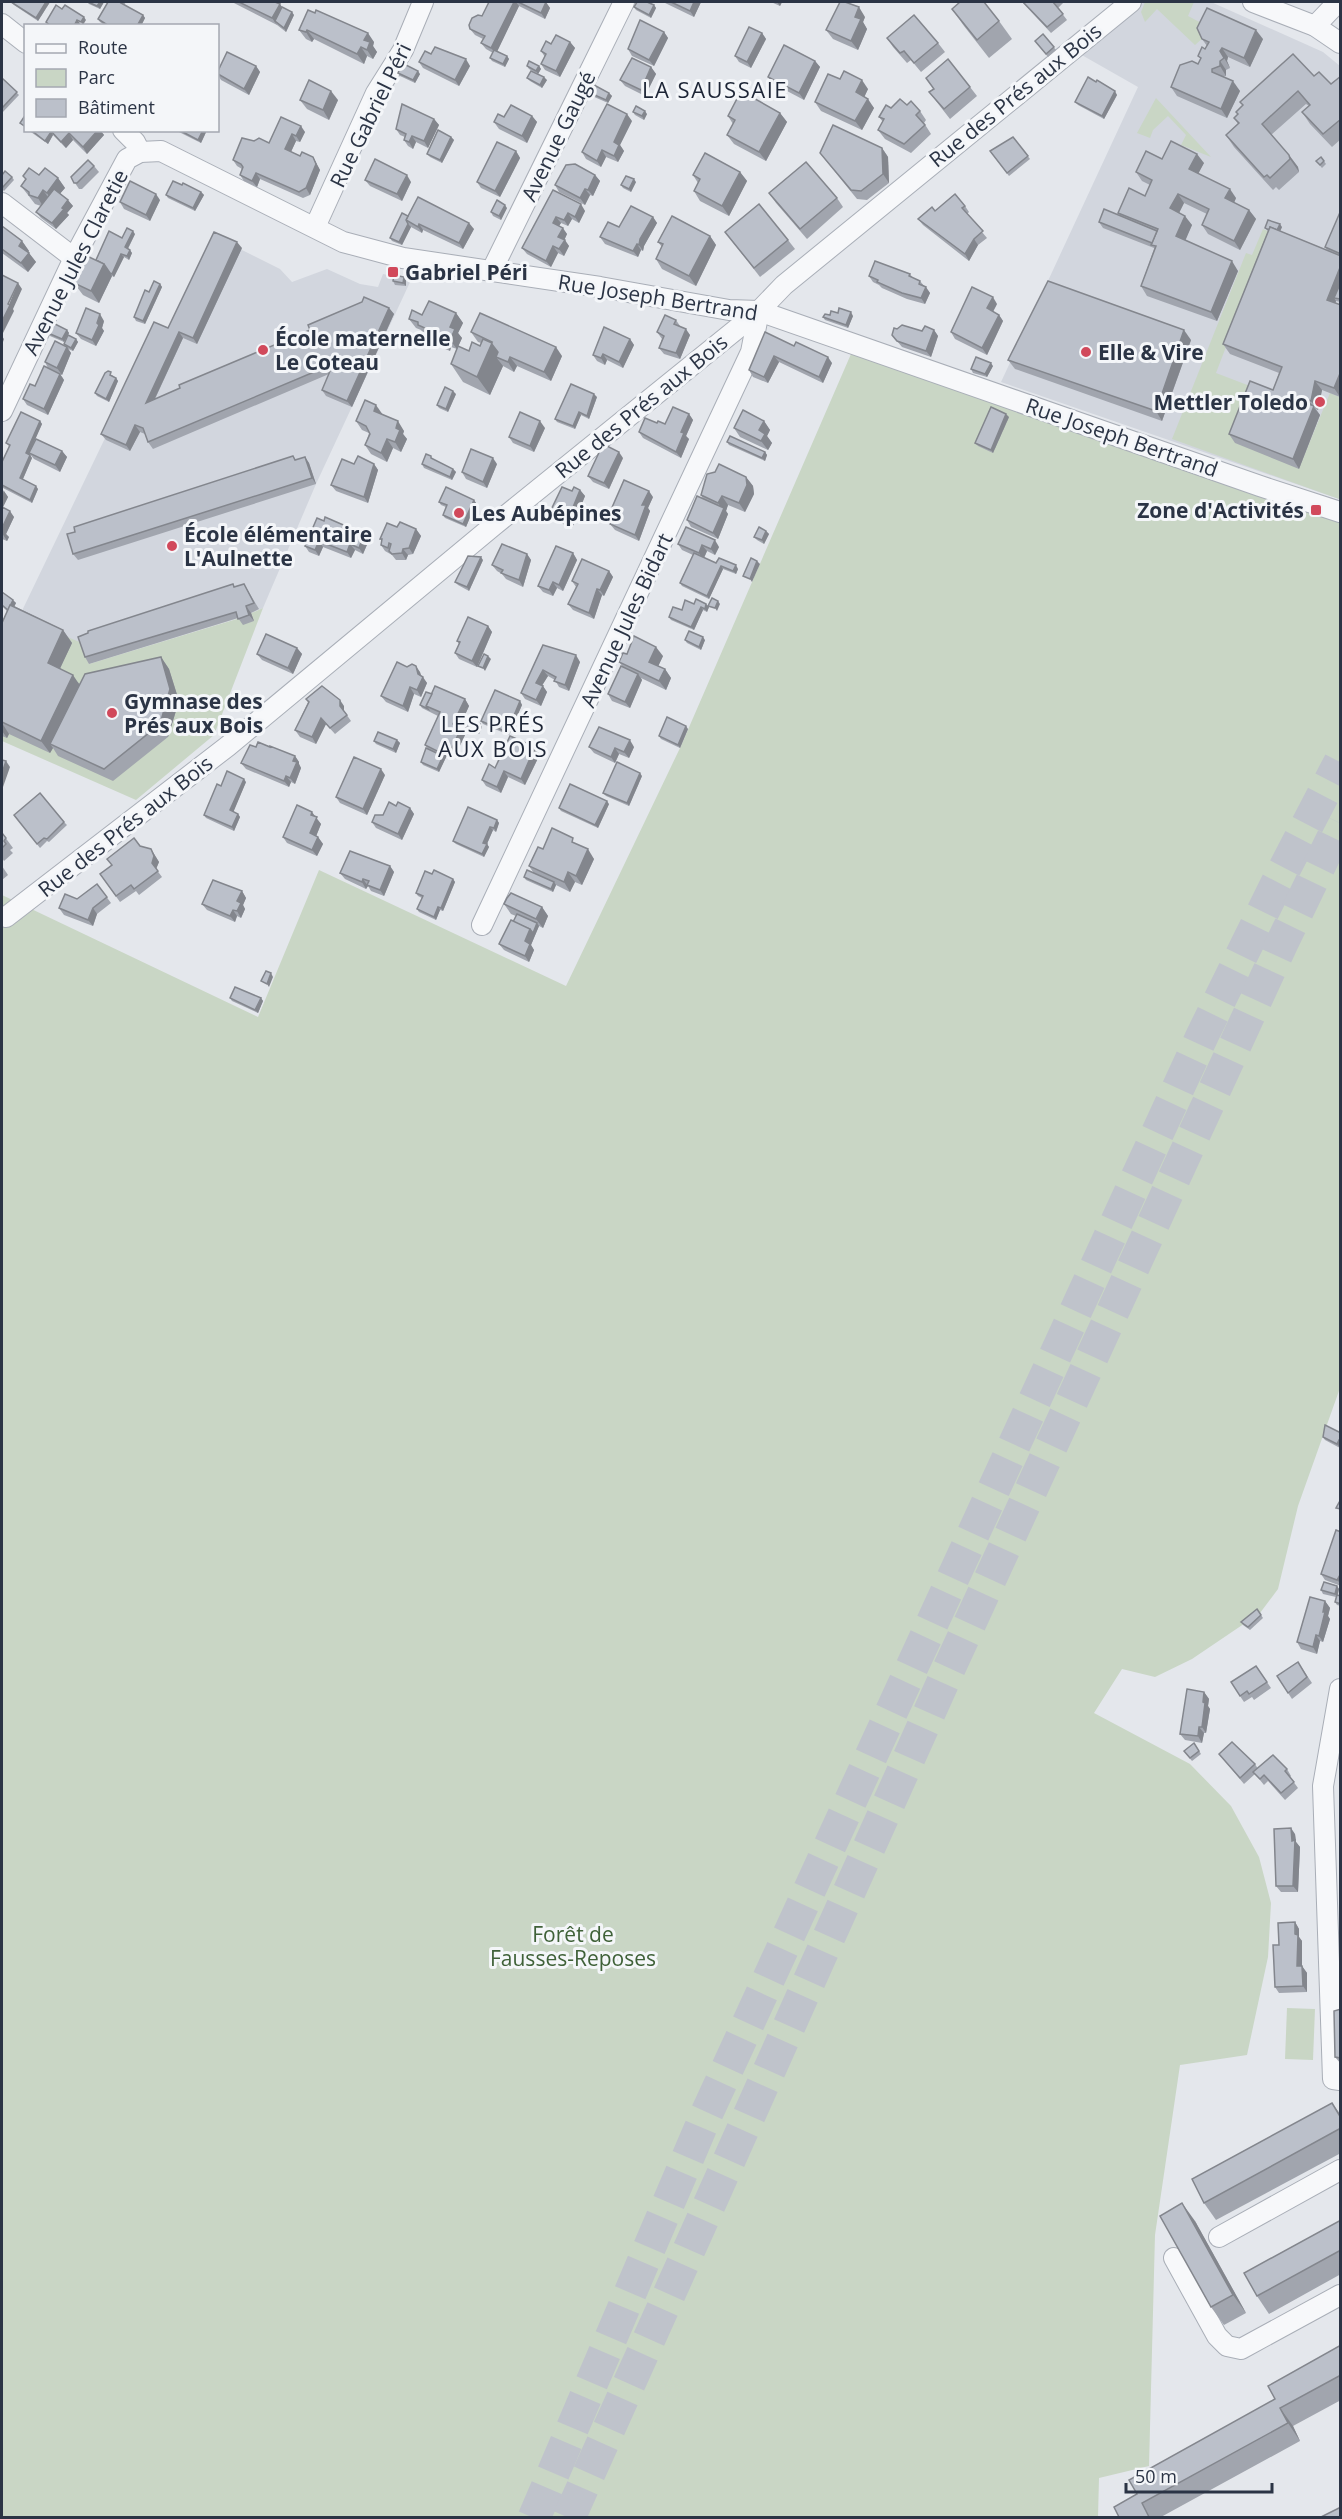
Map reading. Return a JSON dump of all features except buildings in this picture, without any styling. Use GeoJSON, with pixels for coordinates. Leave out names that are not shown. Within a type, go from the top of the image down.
{"type":"FeatureCollection","features":[{"type":"Feature","properties":{"kind":"street","name":"Rue Gabriel Péri"},"geometry":{"type":"LineString","coordinates":[[315,228],[376,93],[403,50],[423,2]]}},
{"type":"Feature","properties":{"kind":"street","name":"Avenue Gaugé"},"geometry":{"type":"LineString","coordinates":[[492,270],[624,2]]}},
{"type":"Feature","properties":{"kind":"street"},"geometry":{"type":"LineString","coordinates":[[1253,2],[1315,26],[1341,43]]}},
{"type":"Feature","properties":{"kind":"street"},"geometry":{"type":"LineString","coordinates":[[1315,26],[1338,2]]}},
{"type":"Feature","properties":{"kind":"street","name":"Rue des Prés aux Bois"},"geometry":{"type":"LineString","coordinates":[[6,917],[228,746],[484,533],[759,311],[784,285],[1124,4]]}},
{"type":"Feature","properties":{"kind":"street"},"geometry":{"type":"LineString","coordinates":[[2,24],[24,41]]}},
{"type":"Feature","properties":{"kind":"street"},"geometry":{"type":"LineString","coordinates":[[125,132],[135,142],[140,152]]}},
{"type":"Feature","properties":{"kind":"street","name":"Rue Joseph Bertrand"},"geometry":{"type":"LineString","coordinates":[[140,152],[161,151],[343,242],[403,258],[492,270],[729,310],[759,311],[1260,486],[1341,512]]}},
{"type":"Feature","properties":{"kind":"street","name":"Avenue Jules Claretie"},"geometry":{"type":"LineString","coordinates":[[2,411],[74,258],[127,159],[140,152]]}},
{"type":"Feature","properties":{"kind":"street"},"geometry":{"type":"LineString","coordinates":[[2,203],[74,258]]}},
{"type":"Feature","properties":{"kind":"street","name":"Avenue Jules Bidart"},"geometry":{"type":"LineString","coordinates":[[482,925],[751,352],[759,311]]}},
{"type":"Feature","properties":{"kind":"street"},"geometry":{"type":"LineString","coordinates":[[1337,2079],[1336,2010],[1323,1786],[1341,1689]]}},
{"type":"Feature","properties":{"kind":"street"},"geometry":{"type":"LineString","coordinates":[[1219,2237],[1341,2170]]}},
{"type":"Feature","properties":{"kind":"street"},"geometry":{"type":"LineString","coordinates":[[1174,2259],[1217,2336],[1227,2346],[1242,2349],[1341,2295]]}},
{"type":"Feature","properties":{"kind":"shaded area"},"geometry":{"type":"Polygon","coordinates":[[[1144,2],[1211,2],[1323,52],[1340,66],[1339,499],[1001,382],[1138,87],[1080,54],[1144,2]]]}},
{"type":"Feature","properties":{"kind":"shaded area","name":"École élémentaire L'Aulnette"},"geometry":{"type":"Polygon","coordinates":[[[218,238],[280,269],[292,282],[327,269],[360,284],[378,287],[383,274],[411,280],[316,484],[263,608],[239,618],[89,664],[19,617],[158,328],[172,334],[218,238]]]}},
{"type":"Feature","properties":{"kind":"green space"},"geometry":{"type":"Polygon","coordinates":[[[1145,2],[1194,2],[1188,16],[1209,27],[1204,37],[1195,45],[1157,9],[1145,22],[1141,12],[1145,2]]]}},
{"type":"Feature","properties":{"kind":"green space"},"geometry":{"type":"Polygon","coordinates":[[[1156,98],[1211,157],[1181,145],[1186,135],[1168,116],[1153,130],[1150,138],[1137,133],[1156,98]]]}},
{"type":"Feature","properties":{"kind":"green space"},"geometry":{"type":"Polygon","coordinates":[[[1263,229],[1270,232],[1216,373],[1250,386],[1299,468],[1330,393],[1340,397],[1339,499],[1172,439],[1246,253],[1252,255],[1263,229]]]}},
{"type":"Feature","properties":{"kind":"green space","name":"Forêt de Fausses-Reposes"},"geometry":{"type":"Polygon","coordinates":[[[851,354],[1076,429],[1340,523],[1340,1388],[1298,1506],[1278,1589],[1260,1613],[1192,1659],[1155,1677],[1122,1669],[1094,1713],[1190,1764],[1231,1806],[1259,1857],[1271,1903],[1268,1957],[1247,2055],[1180,2065],[1155,2235],[1149,2466],[1099,2478],[1098,2517],[2,2517],[2,895],[258,1017],[319,870],[566,986],[680,748],[851,354]]]}},
{"type":"Feature","properties":{"kind":"green space","name":"Gymnase des Prés aux Bois"},"geometry":{"type":"Polygon","coordinates":[[[263,608],[214,735],[136,800],[2,741],[2,654],[19,617],[82,643],[89,664],[240,618],[263,608]]]}},
{"type":"Feature","properties":{"kind":"green space"},"geometry":{"type":"Polygon","coordinates":[[[1287,2008],[1315,2009],[1313,2060],[1285,2059],[1287,2008]]]}},
{"type":"Feature","properties":{"kind":"tunnel"},"geometry":{"type":"LineString","coordinates":[[534,2518],[706,2115],[1203,1034],[1277,883],[1340,762]]}},
{"type":"Feature","properties":{"kind":"tunnel"},"geometry":{"type":"LineString","coordinates":[[569,2518],[947,1673],[1281,945],[1340,823]]}},
{"type":"Feature","properties":{"kind":"place","name":"Gabriel Péri"},"geometry":{"type":"Point","coordinates":[393,272]}},
{"type":"Feature","properties":{"kind":"place","name":"École maternelle Le Coteau"},"geometry":{"type":"Point","coordinates":[263,350]}},
{"type":"Feature","properties":{"kind":"place","name":"Elle & Vire"},"geometry":{"type":"Point","coordinates":[1086,352]}},
{"type":"Feature","properties":{"kind":"place","name":"Mettler Toledo"},"geometry":{"type":"Point","coordinates":[1320,402]}},
{"type":"Feature","properties":{"kind":"place","name":"Zone d'Activités"},"geometry":{"type":"Point","coordinates":[1316,510]}},
{"type":"Feature","properties":{"kind":"place","name":"Les Aubépines"},"geometry":{"type":"Point","coordinates":[459,513]}},
{"type":"Feature","properties":{"kind":"place","name":"École élémentaire L'Aulnette"},"geometry":{"type":"Point","coordinates":[172,546]}},
{"type":"Feature","properties":{"kind":"place","name":"Gymnase des Prés aux Bois"},"geometry":{"type":"Point","coordinates":[112,713]}},
{"type":"Feature","properties":{"kind":"district","name":"LA SAUSSAIE"},"geometry":{"type":"Point","coordinates":[715,89]}},
{"type":"Feature","properties":{"kind":"district","name":"LES PRÉS AUX BOIS"},"geometry":{"type":"Point","coordinates":[493,736]}}]}
